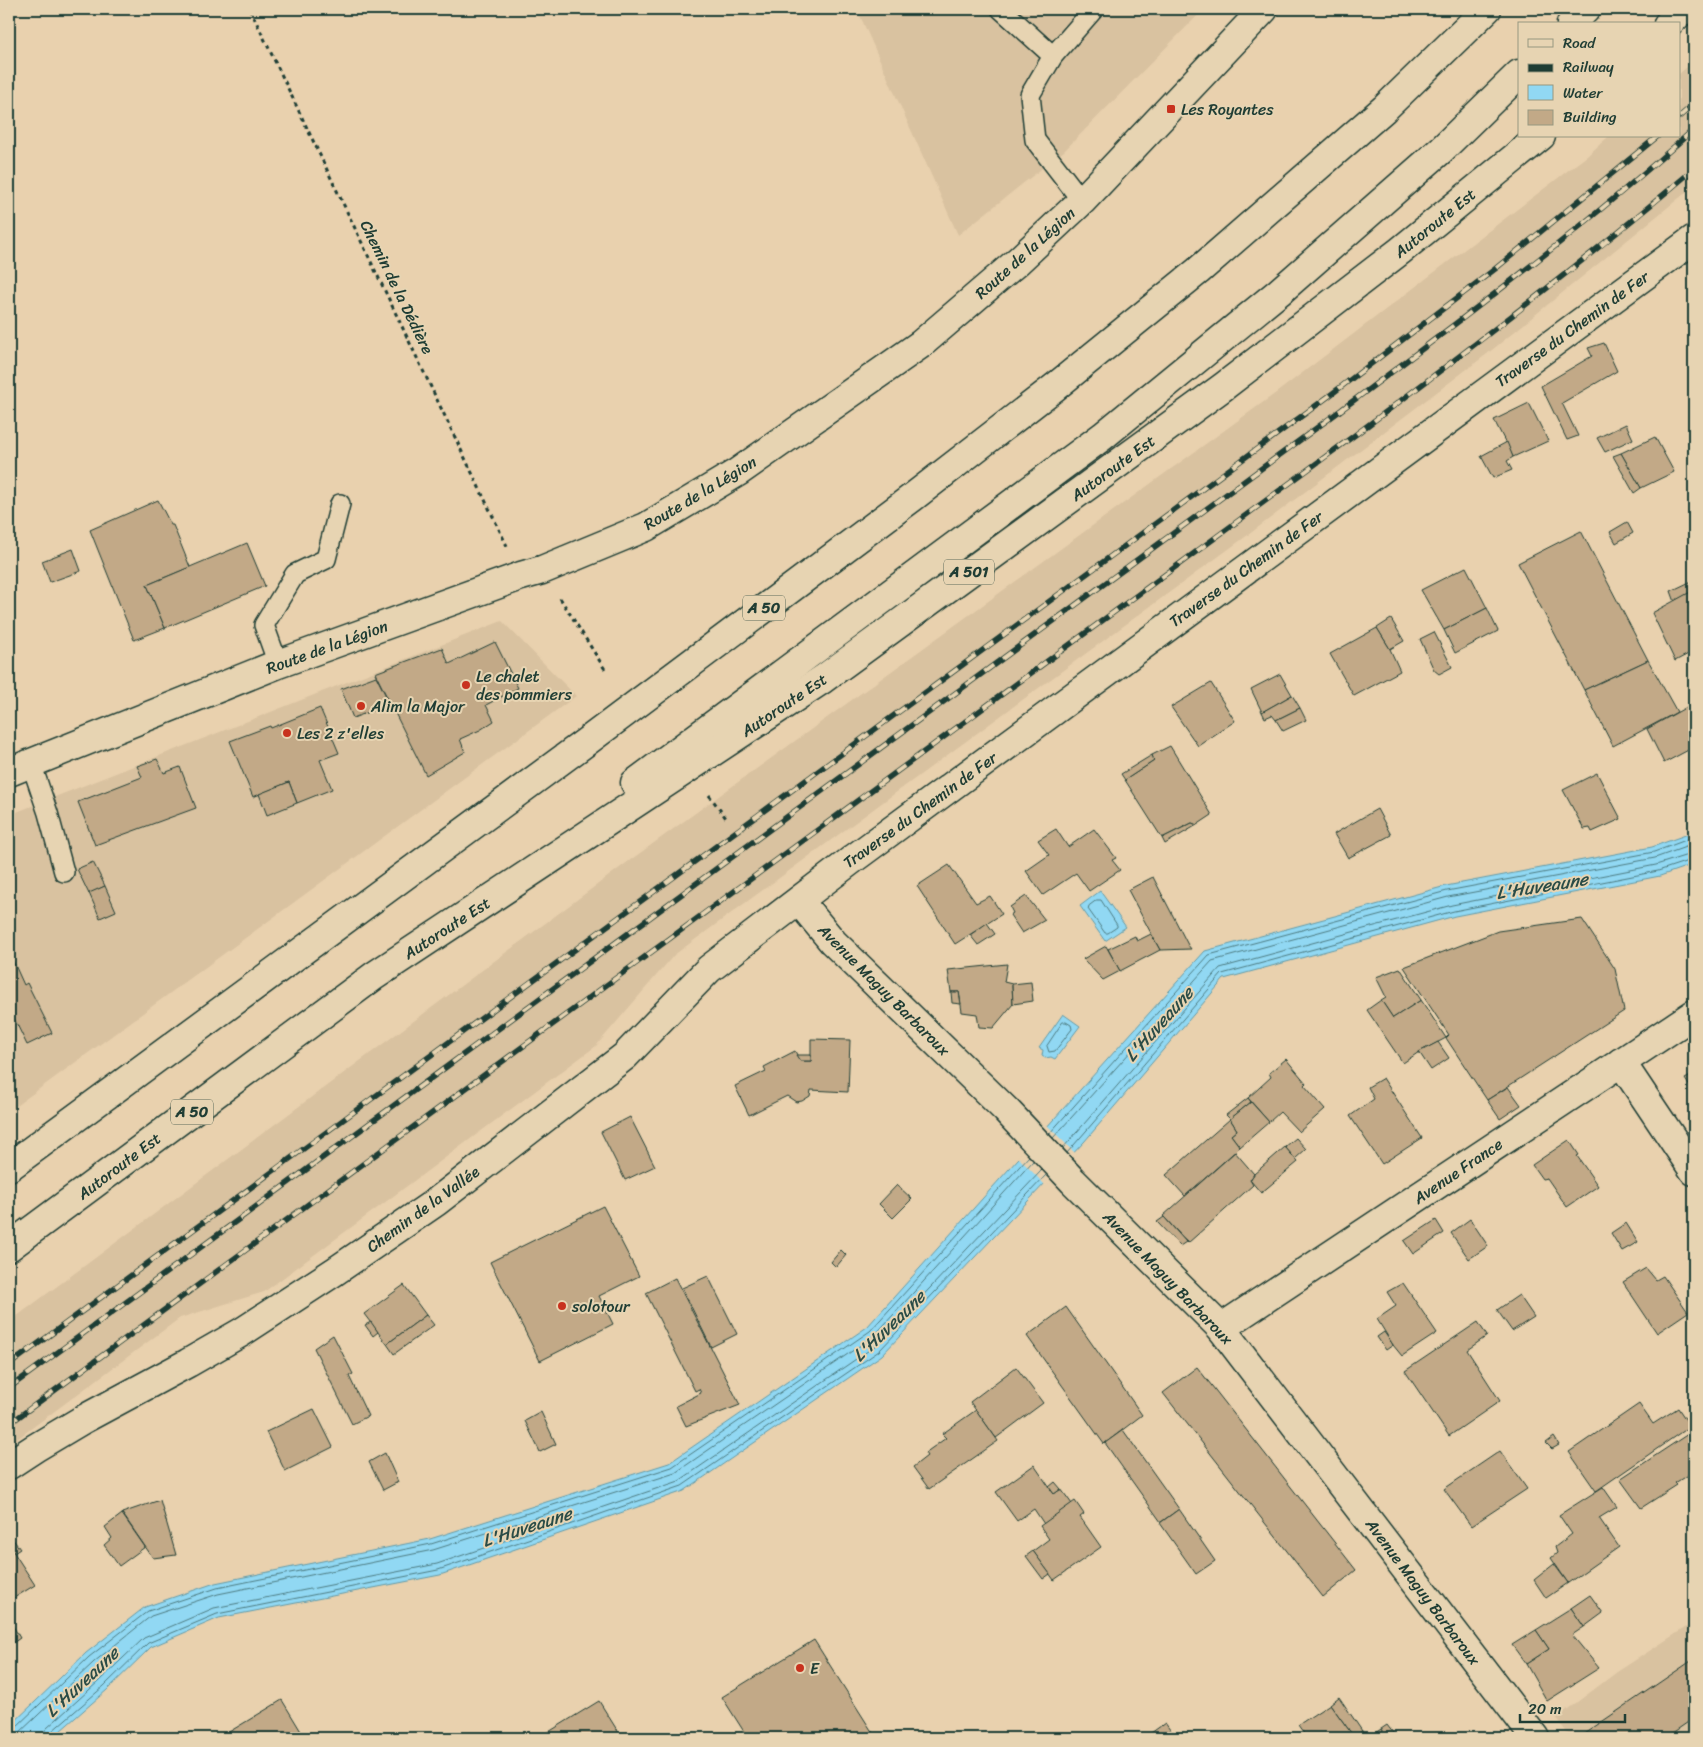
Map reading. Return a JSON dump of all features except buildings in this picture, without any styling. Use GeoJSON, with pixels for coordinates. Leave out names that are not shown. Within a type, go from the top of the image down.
{"type":"FeatureCollection","features":[{"type":"Feature","properties":{"kind":"main road","name":"Route de la Légion"},"geometry":{"type":"LineString","coordinates":[[20,767],[278,664],[532,573],[646,527],[738,472],[921,344],[1018,261],[1082,200],[1264,9]]}},
{"type":"Feature","properties":{"kind":"main road","name":"A 50"},"geometry":{"type":"LineString","coordinates":[[9,1167],[586,742],[913,497],[1055,387],[1198,271],[1377,115],[1487,9]]}},
{"type":"Feature","properties":{"kind":"main road"},"geometry":{"type":"LineString","coordinates":[[1573,22],[1586,9]]}},
{"type":"Feature","properties":{"kind":"main road"},"geometry":{"type":"LineString","coordinates":[[1670,22],[1684,9]]}},
{"type":"Feature","properties":{"kind":"main road","name":"A 50"},"geometry":{"type":"LineString","coordinates":[[374,976],[1103,436],[1279,292],[1441,150],[1518,75]]}},
{"type":"Feature","properties":{"kind":"main road","name":"Autoroute Est"},"geometry":{"type":"LineString","coordinates":[[9,1247],[374,976],[823,679],[1222,387],[1400,251],[1539,138]]}},
{"type":"Feature","properties":{"kind":"main road","name":"Traverse du Chemin de Fer"},"geometry":{"type":"LineString","coordinates":[[799,901],[1694,239]]}},
{"type":"Feature","properties":{"kind":"main road","name":"Avenue Maguy Barbaroux"},"geometry":{"type":"LineString","coordinates":[[799,901],[833,942],[1006,1110],[1073,1181],[1221,1328],[1534,1738]]}},
{"type":"Feature","properties":{"kind":"main road","name":"Chemin de la Vallée"},"geometry":{"type":"LineString","coordinates":[[9,1465],[82,1420],[242,1332],[436,1202],[625,1056],[709,969],[799,901]]}},
{"type":"Feature","properties":{"kind":"main road","name":"Avenue France"},"geometry":{"type":"LineString","coordinates":[[1221,1328],[1694,1014]]}},
{"type":"Feature","properties":{"kind":"main road"},"geometry":{"type":"LineString","coordinates":[[1621,1062],[1694,1171]]}},
{"type":"Feature","properties":{"kind":"lane"},"geometry":{"type":"LineString","coordinates":[[1001,9],[1052,56]]}},
{"type":"Feature","properties":{"kind":"lane"},"geometry":{"type":"LineString","coordinates":[[1082,200],[1035,140],[1030,95],[1052,56],[1094,9]]}},
{"type":"Feature","properties":{"kind":"lane"},"geometry":{"type":"LineString","coordinates":[[278,664],[264,625],[295,574],[326,559],[340,504]]}},
{"type":"Feature","properties":{"kind":"lane"},"geometry":{"type":"LineString","coordinates":[[20,767],[48,813],[64,872]]}},
{"type":"Feature","properties":{"kind":"path","name":"Chemin de la Dédière"},"geometry":{"type":"LineString","coordinates":[[250,9],[532,573],[606,671]]}},
{"type":"Feature","properties":{"kind":"path"},"geometry":{"type":"LineString","coordinates":[[709,795],[726,818]]}},
{"type":"Feature","properties":{"kind":"shaded area"},"geometry":{"type":"Polygon","coordinates":[[[857,9],[1204,9],[1064,151],[958,235],[857,9]]]}},
{"type":"Feature","properties":{"kind":"shaded area"},"geometry":{"type":"Polygon","coordinates":[[[1694,61],[1694,186],[1487,354],[1252,532],[674,955],[596,1046],[264,1292],[180,1318],[9,1445],[9,1322],[629,861],[1276,393],[1587,156],[1607,138],[1680,138],[1680,73],[1694,61]]]}},
{"type":"Feature","properties":{"kind":"shaded area"},"geometry":{"type":"Polygon","coordinates":[[[502,621],[576,696],[9,1111],[9,815],[502,621]]]}},
{"type":"Feature","properties":{"kind":"shaded area"},"geometry":{"type":"Polygon","coordinates":[[[1694,1622],[1694,1738],[1571,1738],[1556,1718],[1617,1672],[1694,1622]]]}},
{"type":"Feature","properties":{"kind":"water","name":"L'Huveaune"},"geometry":{"type":"Polygon","coordinates":[[[1694,832],[1694,864],[1660,876],[1455,916],[1224,979],[1084,1142],[882,1355],[684,1491],[440,1575],[219,1618],[151,1647],[107,1690],[52,1738],[9,1738],[9,1727],[86,1653],[145,1607],[215,1583],[430,1539],[669,1463],[867,1327],[1205,951],[1446,886],[1652,847],[1694,832]]]}},
{"type":"Feature","properties":{"kind":"water"},"geometry":{"type":"Polygon","coordinates":[[[1100,891],[1126,927],[1105,941],[1080,906],[1100,891]]]}},
{"type":"Feature","properties":{"kind":"water"},"geometry":{"type":"Polygon","coordinates":[[[1063,1014],[1080,1026],[1055,1059],[1051,1057],[1045,1058],[1042,1056],[1043,1050],[1039,1048],[1063,1014]]]}},
{"type":"Feature","properties":{"kind":"pier"},"geometry":{"type":"Polygon","coordinates":[[[1047,1125],[1076,1154],[1046,1186],[1018,1157],[1047,1125]]]}},
{"type":"Feature","properties":{"kind":"railway"},"geometry":{"type":"LineString","coordinates":[[1680,116],[1694,104]]}},
{"type":"Feature","properties":{"kind":"railway"},"geometry":{"type":"LineString","coordinates":[[9,1388],[1341,410],[1565,239],[1694,129]]}},
{"type":"Feature","properties":{"kind":"railway"},"geometry":{"type":"LineString","coordinates":[[9,1365],[1329,396],[1495,269],[1656,138]]}},
{"type":"Feature","properties":{"kind":"railway"},"geometry":{"type":"LineString","coordinates":[[9,1424],[1355,435],[1526,305],[1694,169]]}},
{"type":"Feature","properties":{"kind":"place","name":"Les Royantes"},"geometry":{"type":"Point","coordinates":[1171,109]}},
{"type":"Feature","properties":{"kind":"place","name":"Le chalet des pommiers"},"geometry":{"type":"Point","coordinates":[466,685]}},
{"type":"Feature","properties":{"kind":"place","name":"Alim la Major"},"geometry":{"type":"Point","coordinates":[361,706]}},
{"type":"Feature","properties":{"kind":"place","name":"Les 2 z'elles"},"geometry":{"type":"Point","coordinates":[287,733]}},
{"type":"Feature","properties":{"kind":"place","name":"solotour"},"geometry":{"type":"Point","coordinates":[562,1306]}},
{"type":"Feature","properties":{"kind":"place","name":"E"},"geometry":{"type":"Point","coordinates":[800,1668]}}]}
